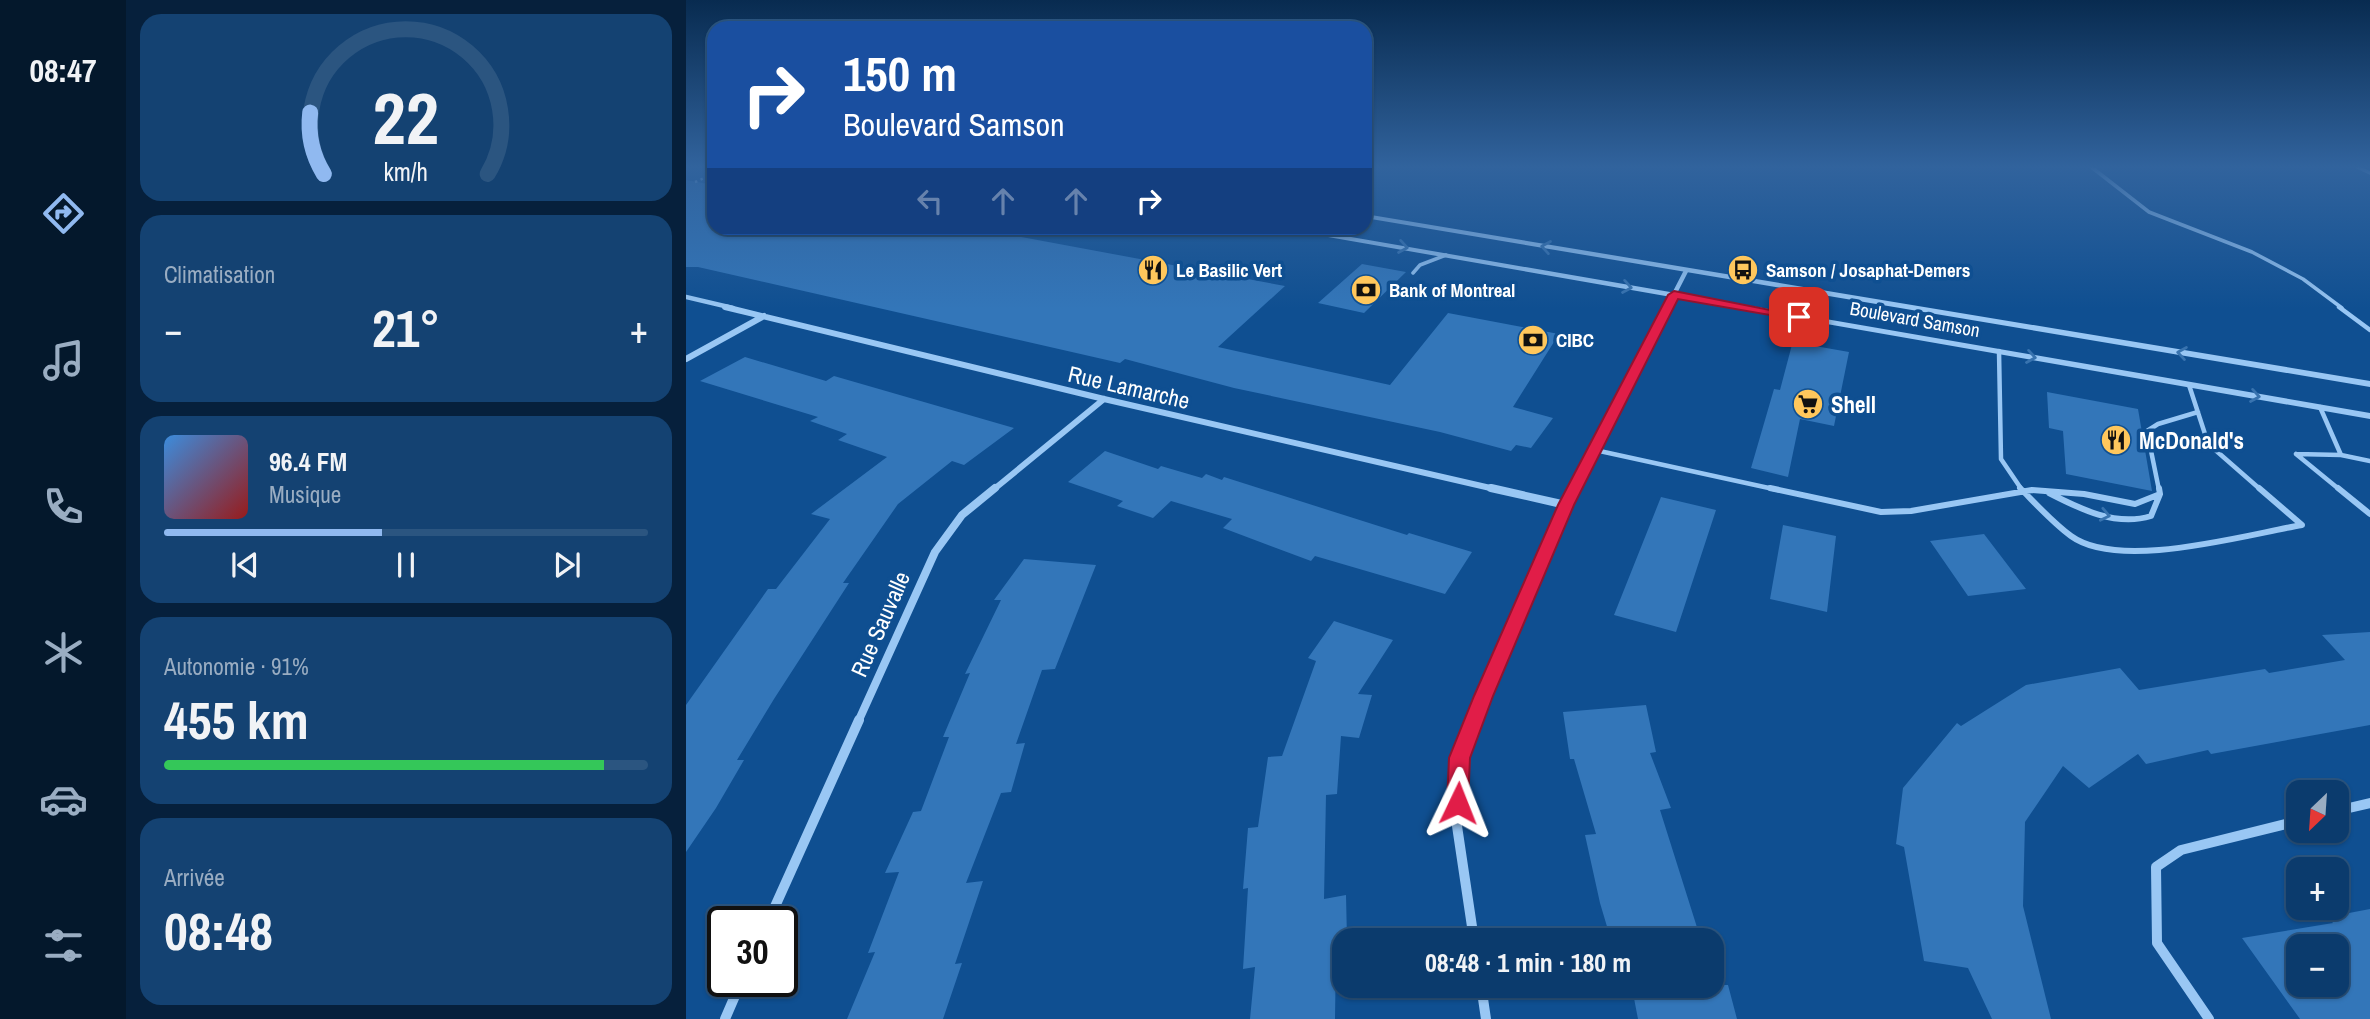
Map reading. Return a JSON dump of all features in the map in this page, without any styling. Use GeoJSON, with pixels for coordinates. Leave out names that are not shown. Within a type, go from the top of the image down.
{"type":"FeatureCollection","features":[{"type":"Feature","properties":{"kind":"street","name":"Boulevard Samson"},"geometry":{"type":"LineString","coordinates":[[1372,217],[2370,384]]}},
{"type":"Feature","properties":{"kind":"street","name":"Boulevard Samson"},"geometry":{"type":"LineString","coordinates":[[1329,235],[2370,416]]}},
{"type":"Feature","properties":{"kind":"street"},"geometry":{"type":"LineString","coordinates":[[1472,928],[1457,825],[1459,758],[1566,505],[1686,271]]}},
{"type":"Feature","properties":{"kind":"street","name":"Rue Lamarche"},"geometry":{"type":"LineString","coordinates":[[686,298],[1104,399],[1566,505]]}},
{"type":"Feature","properties":{"kind":"street"},"geometry":{"type":"LineString","coordinates":[[686,359],[764,317]]}},
{"type":"Feature","properties":{"kind":"street","name":"Rue Sauvalle"},"geometry":{"type":"LineString","coordinates":[[775,906],[935,552],[962,515],[1104,399]]}},
{"type":"Feature","properties":{"kind":"street"},"geometry":{"type":"LineString","coordinates":[[2349,808],[2370,803]]}},
{"type":"Feature","properties":{"kind":"street"},"geometry":{"type":"LineString","coordinates":[[2209,1019],[2157,943],[2156,867],[2181,850],[2286,824]]}},
{"type":"Feature","properties":{"kind":"street"},"geometry":{"type":"LineString","coordinates":[[725,1019],[735,997]]}},
{"type":"Feature","properties":{"kind":"street"},"geometry":{"type":"LineString","coordinates":[[1483,998],[1486,1019]]}},
{"type":"Feature","properties":{"kind":"lane"},"geometry":{"type":"LineString","coordinates":[[2153,214],[2252,252],[2303,279],[2370,330]]}},
{"type":"Feature","properties":{"kind":"lane"},"geometry":{"type":"LineString","coordinates":[[1413,273],[1423,264],[1446,255]]}},
{"type":"Feature","properties":{"kind":"lane"},"geometry":{"type":"LineString","coordinates":[[1999,351],[1999,448],[2007,470],[2024,492],[2072,537],[2094,547],[2118,553],[2139,553],[2302,525],[2213,448],[2205,434],[2189,385]]}},
{"type":"Feature","properties":{"kind":"lane"},"geometry":{"type":"LineString","coordinates":[[2319,407],[2341,455]]}},
{"type":"Feature","properties":{"kind":"lane"},"geometry":{"type":"LineString","coordinates":[[2047,492],[2082,510],[2136,521],[2151,516],[2160,494],[2147,431],[2158,424],[2198,412]]}},
{"type":"Feature","properties":{"kind":"lane"},"geometry":{"type":"LineString","coordinates":[[1595,450],[1881,512],[1911,511],[2024,492],[2084,494],[2135,504],[2160,494]]}},
{"type":"Feature","properties":{"kind":"lane"},"geometry":{"type":"LineString","coordinates":[[2370,461],[2341,455],[2296,454],[2370,514]]}},
{"type":"Feature","properties":{"kind":"building"},"geometry":{"type":"Polygon","coordinates":[[[686,214],[707,214],[707,235],[1011,235],[1285,286],[1218,347],[1390,385],[1448,313],[1559,334],[1513,407],[1553,418],[1531,448],[1516,445],[1511,451],[1440,432],[1234,388],[1125,359],[1120,363],[698,267],[686,267],[686,214]]]}},
{"type":"Feature","properties":{"kind":"building"},"geometry":{"type":"Polygon","coordinates":[[[1362,264],[1406,272],[1364,313],[1318,303],[1362,264]]]}},
{"type":"Feature","properties":{"kind":"building"},"geometry":{"type":"Polygon","coordinates":[[[1794,337],[1815,342],[1815,346],[1849,352],[1834,426],[1800,419],[1788,477],[1751,468],[1774,389],[1780,390],[1794,337]]]}},
{"type":"Feature","properties":{"kind":"building"},"geometry":{"type":"Polygon","coordinates":[[[745,357],[826,381],[834,376],[1014,428],[964,465],[952,461],[898,504],[843,583],[849,583],[737,760],[744,760],[686,852],[686,705],[768,589],[776,589],[830,519],[811,514],[887,457],[838,440],[847,434],[810,421],[818,417],[700,381],[745,357]]]}},
{"type":"Feature","properties":{"kind":"building"},"geometry":{"type":"Polygon","coordinates":[[[2047,392],[2138,409],[2152,491],[2066,474],[2063,431],[2049,428],[2047,392]]]}},
{"type":"Feature","properties":{"kind":"building"},"geometry":{"type":"Polygon","coordinates":[[[1105,451],[1158,469],[1161,466],[1202,478],[1206,474],[1222,480],[1224,477],[1407,535],[1409,533],[1472,552],[1445,594],[1315,556],[1311,561],[1223,528],[1232,519],[1171,501],[1153,518],[1117,506],[1123,501],[1068,482],[1105,451]]]}},
{"type":"Feature","properties":{"kind":"building"},"geometry":{"type":"Polygon","coordinates":[[[1661,497],[1716,510],[1676,632],[1614,615],[1661,497]]]}},
{"type":"Feature","properties":{"kind":"building"},"geometry":{"type":"Polygon","coordinates":[[[1783,525],[1836,536],[1827,612],[1770,599],[1783,525]]]}},
{"type":"Feature","properties":{"kind":"building"},"geometry":{"type":"Polygon","coordinates":[[[1984,534],[2026,589],[1968,596],[1930,541],[1984,534]]]}},
{"type":"Feature","properties":{"kind":"building"},"geometry":{"type":"Polygon","coordinates":[[[1024,559],[1096,565],[1055,669],[1042,670],[1016,744],[1025,743],[1011,792],[1001,793],[966,883],[983,881],[955,964],[962,963],[943,1019],[847,1019],[875,952],[868,953],[899,872],[885,873],[913,812],[921,811],[949,737],[943,737],[970,673],[965,674],[1001,600],[994,600],[1024,559]]]}},
{"type":"Feature","properties":{"kind":"building"},"geometry":{"type":"Polygon","coordinates":[[[1334,621],[1393,640],[1358,694],[1372,695],[1359,738],[1341,736],[1337,794],[1326,795],[1324,899],[1346,895],[1347,928],[1332,928],[1332,998],[1335,998],[1335,1019],[1250,1019],[1255,967],[1243,969],[1248,888],[1243,889],[1248,828],[1258,827],[1268,757],[1282,756],[1316,661],[1308,658],[1334,621]]]}},
{"type":"Feature","properties":{"kind":"building"},"geometry":{"type":"Polygon","coordinates":[[[2370,632],[2370,725],[2211,754],[2208,750],[2146,764],[2138,754],[2089,788],[2063,766],[2025,822],[2023,906],[2051,1019],[1992,1019],[1968,968],[1924,961],[1904,847],[1896,844],[1903,788],[1957,723],[1961,726],[2026,685],[2120,668],[2139,690],[2265,669],[2269,673],[2345,660],[2322,635],[2370,632]]]}},
{"type":"Feature","properties":{"kind":"building"},"geometry":{"type":"Polygon","coordinates":[[[1646,705],[1656,752],[1650,753],[1671,808],[1660,810],[1697,928],[1607,928],[1585,835],[1596,834],[1574,759],[1570,759],[1563,712],[1646,705]]]}},
{"type":"Feature","properties":{"kind":"building"},"geometry":{"type":"Polygon","coordinates":[[[2370,909],[2370,1019],[2300,1019],[2242,938],[2333,923],[2330,920],[2349,920],[2349,913],[2370,909]]]}},
{"type":"Feature","properties":{"kind":"building"},"geometry":{"type":"Polygon","coordinates":[[[1724,985],[1728,985],[1737,1019],[1638,1019],[1634,998],[1724,998],[1724,985]]]}},
{"type":"Feature","properties":{"kind":"place","name":"Le Basilic Vert"},"geometry":{"type":"Point","coordinates":[1153,270]}},
{"type":"Feature","properties":{"kind":"place","name":"Samson / Josaphat-Demers"},"geometry":{"type":"Point","coordinates":[1743,270]}},
{"type":"Feature","properties":{"kind":"place","name":"Bank of Montreal"},"geometry":{"type":"Point","coordinates":[1366,290]}},
{"type":"Feature","properties":{"kind":"place","name":"CIBC"},"geometry":{"type":"Point","coordinates":[1533,340]}},
{"type":"Feature","properties":{"kind":"place","name":"Shell"},"geometry":{"type":"Point","coordinates":[1808,404]}},
{"type":"Feature","properties":{"kind":"place","name":"McDonald's"},"geometry":{"type":"Point","coordinates":[2116,440]}},
{"type":"Feature","properties":{"kind":"route"},"geometry":{"type":"LineString","coordinates":[[1458,803],[1459,758],[1483,696],[1566,505],[1674,295],[1799,317]]}}]}
